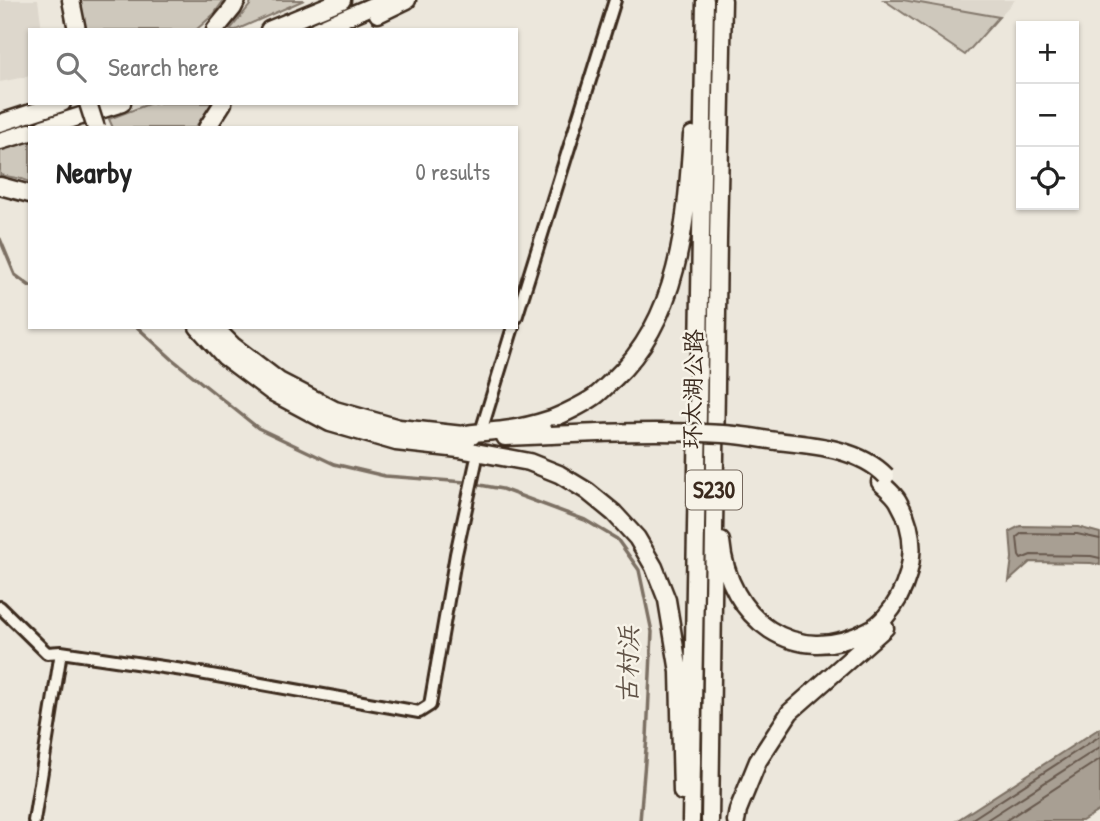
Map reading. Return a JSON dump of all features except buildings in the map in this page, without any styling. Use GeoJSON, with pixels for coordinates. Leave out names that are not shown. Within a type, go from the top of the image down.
{"type":"FeatureCollection","features":[{"type":"Feature","properties":{"kind":"highway"},"geometry":{"type":"LineString","coordinates":[[62,0],[68,28]]}},
{"type":"Feature","properties":{"kind":"highway"},"geometry":{"type":"LineString","coordinates":[[71,0],[77,28]]}},
{"type":"Feature","properties":{"kind":"highway"},"geometry":{"type":"LineString","coordinates":[[217,28],[237,0]]}},
{"type":"Feature","properties":{"kind":"highway"},"geometry":{"type":"LineString","coordinates":[[274,28],[342,0]]}},
{"type":"Feature","properties":{"kind":"highway"},"geometry":{"type":"LineString","coordinates":[[321,28],[386,0]]}},
{"type":"Feature","properties":{"kind":"highway"},"geometry":{"type":"LineString","coordinates":[[345,28],[407,0]]}},
{"type":"Feature","properties":{"kind":"highway"},"geometry":{"type":"LineString","coordinates":[[460,442],[472,432],[506,429],[551,419],[593,398],[629,364],[655,325],[673,280],[696,159],[703,0]]}},
{"type":"Feature","properties":{"kind":"highway","name":"环太湖公路"},"geometry":{"type":"LineString","coordinates":[[710,821],[723,0]]}},
{"type":"Feature","properties":{"kind":"highway"},"geometry":{"type":"LineString","coordinates":[[0,113],[28,104]]}},
{"type":"Feature","properties":{"kind":"highway"},"geometry":{"type":"LineString","coordinates":[[0,122],[55,105]]}},
{"type":"Feature","properties":{"kind":"highway"},"geometry":{"type":"LineString","coordinates":[[89,105],[95,126]]}},
{"type":"Feature","properties":{"kind":"highway"},"geometry":{"type":"LineString","coordinates":[[98,105],[104,126]]}},
{"type":"Feature","properties":{"kind":"highway"},"geometry":{"type":"LineString","coordinates":[[49,126],[116,105]]}},
{"type":"Feature","properties":{"kind":"highway"},"geometry":{"type":"LineString","coordinates":[[207,126],[222,105]]}},
{"type":"Feature","properties":{"kind":"highway"},"geometry":{"type":"LineString","coordinates":[[0,141],[28,133]]}},
{"type":"Feature","properties":{"kind":"highway","name":"环太湖公路"},"geometry":{"type":"LineString","coordinates":[[691,821],[696,159]]}},
{"type":"Feature","properties":{"kind":"highway"},"geometry":{"type":"LineString","coordinates":[[0,186],[28,193]]}},
{"type":"Feature","properties":{"kind":"highway"},"geometry":{"type":"LineString","coordinates":[[200,329],[224,356],[272,393],[330,423],[397,442],[460,442],[485,438],[551,439],[614,432],[723,434],[825,447],[855,456],[881,471],[883,479],[898,500],[909,527],[913,554],[906,584],[892,610],[872,629],[844,641],[812,644],[783,637],[757,620],[739,599],[727,574],[719,522],[721,381],[718,239]]}},
{"type":"Feature","properties":{"kind":"highway"},"geometry":{"type":"LineString","coordinates":[[219,329],[232,345],[279,381],[335,410],[530,462],[559,474],[587,491],[614,513],[637,538],[654,567],[667,600],[679,672],[682,821]]}},
{"type":"Feature","properties":{"kind":"highway"},"geometry":{"type":"LineString","coordinates":[[736,821],[758,761],[790,712],[899,615],[914,587],[921,555],[917,525],[905,495],[883,479]]}},
{"type":"Feature","properties":{"kind":"street"},"geometry":{"type":"LineString","coordinates":[[518,312],[615,0]]}},
{"type":"Feature","properties":{"kind":"street"},"geometry":{"type":"LineString","coordinates":[[483,425],[512,329]]}},
{"type":"Feature","properties":{"kind":"street"},"geometry":{"type":"LineString","coordinates":[[0,607],[47,653],[183,670],[419,712],[430,705],[456,554],[476,462]]}},
{"type":"Feature","properties":{"kind":"street"},"geometry":{"type":"LineString","coordinates":[[34,821],[61,653]]}},
{"type":"Feature","properties":{"kind":"shaded area"},"geometry":{"type":"Polygon","coordinates":[[[0,0],[38,0],[42,28],[28,28],[28,76],[0,82],[0,0]]]}},
{"type":"Feature","properties":{"kind":"shaded area"},"geometry":{"type":"Polygon","coordinates":[[[79,0],[224,0],[214,14],[198,28],[85,28],[79,0]]]}},
{"type":"Feature","properties":{"kind":"shaded area"},"geometry":{"type":"Polygon","coordinates":[[[251,0],[304,0],[241,28],[232,28],[251,0]]]}},
{"type":"Feature","properties":{"kind":"shaded area"},"geometry":{"type":"Polygon","coordinates":[[[884,0],[903,0],[999,17],[965,55],[884,0]]]}},
{"type":"Feature","properties":{"kind":"shaded area"},"geometry":{"type":"Polygon","coordinates":[[[903,0],[1015,0],[999,17],[903,0]]]}},
{"type":"Feature","properties":{"kind":"shaded area"},"geometry":{"type":"Polygon","coordinates":[[[146,105],[211,105],[196,126],[112,126],[109,119],[146,105]]]}},
{"type":"Feature","properties":{"kind":"shaded area"},"geometry":{"type":"Polygon","coordinates":[[[28,141],[28,181],[0,175],[0,148],[28,141]]]}},
{"type":"Feature","properties":{"kind":"water"},"geometry":{"type":"Polygon","coordinates":[[[1020,526],[1078,527],[1100,533],[1100,565],[1030,562],[1009,581],[1012,558],[1010,531],[1020,526]]]}},
{"type":"Feature","properties":{"kind":"water"},"geometry":{"type":"Polygon","coordinates":[[[1100,728],[1100,810],[1082,821],[956,821],[1100,728]]]}},
{"type":"Feature","properties":{"kind":"waterway","name":"古村浜"},"geometry":{"type":"LineString","coordinates":[[0,239],[15,275],[28,285]]}},
{"type":"Feature","properties":{"kind":"waterway","name":"古村浜"},"geometry":{"type":"LineString","coordinates":[[139,329],[258,428],[334,464],[385,476],[465,482]]}},
{"type":"Feature","properties":{"kind":"waterway","name":"古村浜"},"geometry":{"type":"LineString","coordinates":[[480,485],[502,489],[585,520],[617,539],[639,570],[652,632],[640,821]]}}]}
